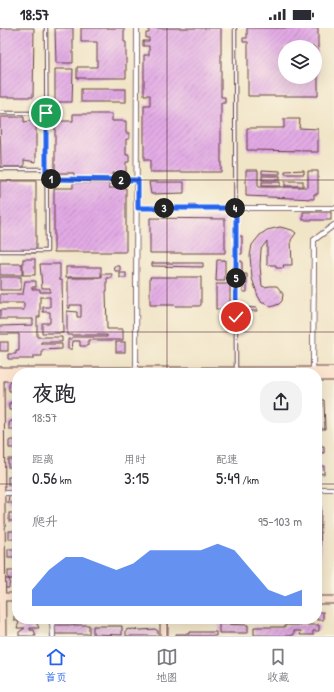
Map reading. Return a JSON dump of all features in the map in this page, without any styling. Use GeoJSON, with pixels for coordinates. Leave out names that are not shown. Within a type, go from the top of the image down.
{"type":"FeatureCollection","features":[{"type":"Feature","properties":{"kind":"main road"},"geometry":{"type":"LineString","coordinates":[[2,636],[0,371],[12,371]]}},
{"type":"Feature","properties":{"kind":"main road"},"geometry":{"type":"LineString","coordinates":[[322,373],[334,371]]}},
{"type":"Feature","properties":{"kind":"main road"},"geometry":{"type":"LineString","coordinates":[[322,375],[334,377]]}},
{"type":"Feature","properties":{"kind":"main road"},"geometry":{"type":"LineString","coordinates":[[0,377],[12,377]]}},
{"type":"Feature","properties":{"kind":"main road"},"geometry":{"type":"LineString","coordinates":[[1,597],[12,597]]}},
{"type":"Feature","properties":{"kind":"main road"},"geometry":{"type":"LineString","coordinates":[[322,600],[334,600]]}},
{"type":"Feature","properties":{"kind":"main road"},"geometry":{"type":"LineString","coordinates":[[164,624],[164,636]]}},
{"type":"Feature","properties":{"kind":"street"},"geometry":{"type":"LineString","coordinates":[[136,368],[138,208],[137,28]]}},
{"type":"Feature","properties":{"kind":"street"},"geometry":{"type":"LineString","coordinates":[[138,208],[334,208]]}},
{"type":"Feature","properties":{"kind":"street"},"geometry":{"type":"LineString","coordinates":[[315,368],[314,240],[334,226]]}},
{"type":"Feature","properties":{"kind":"street"},"geometry":{"type":"LineString","coordinates":[[322,489],[334,489]]}},
{"type":"Feature","properties":{"kind":"street"},"geometry":{"type":"LineString","coordinates":[[1,493],[12,493]]}},
{"type":"Feature","properties":{"kind":"street"},"geometry":{"type":"LineString","coordinates":[[52,624],[53,636]]}},
{"type":"Feature","properties":{"kind":"lane"},"geometry":{"type":"LineString","coordinates":[[0,251],[47,251],[46,28]]}},
{"type":"Feature","properties":{"kind":"lane"},"geometry":{"type":"LineString","coordinates":[[235,28],[236,368]]}},
{"type":"Feature","properties":{"kind":"lane"},"geometry":{"type":"LineString","coordinates":[[0,113],[46,113]]}},
{"type":"Feature","properties":{"kind":"lane"},"geometry":{"type":"LineString","coordinates":[[0,169],[46,169]]}},
{"type":"Feature","properties":{"kind":"lane"},"geometry":{"type":"LineString","coordinates":[[46,179],[138,180]]}},
{"type":"Feature","properties":{"kind":"building"},"geometry":{"type":"Polygon","coordinates":[[[0,28],[34,28],[33,97],[0,97],[0,28]]]}},
{"type":"Feature","properties":{"kind":"building"},"geometry":{"type":"Polygon","coordinates":[[[55,28],[73,28],[73,63],[56,63],[55,28]]]}},
{"type":"Feature","properties":{"kind":"building"},"geometry":{"type":"Polygon","coordinates":[[[81,28],[124,28],[124,42],[126,42],[126,78],[77,78],[77,67],[97,67],[97,42],[81,42],[81,28]]]}},
{"type":"Feature","properties":{"kind":"building"},"geometry":{"type":"Polygon","coordinates":[[[149,28],[221,28],[221,97],[225,97],[225,103],[221,103],[221,172],[150,172],[150,160],[144,160],[144,105],[150,105],[150,95],[144,95],[144,55],[149,55],[149,46],[143,46],[143,41],[149,41],[149,38],[146,38],[146,33],[149,33],[149,28]]]}},
{"type":"Feature","properties":{"kind":"building"},"geometry":{"type":"Polygon","coordinates":[[[247,28],[318,28],[318,40],[278,40],[278,84],[318,84],[318,96],[248,96],[248,42],[243,42],[243,38],[247,38],[247,28]]]}},
{"type":"Feature","properties":{"kind":"building"},"geometry":{"type":"Polygon","coordinates":[[[55,69],[73,69],[72,102],[55,102],[55,69]]]}},
{"type":"Feature","properties":{"kind":"building"},"geometry":{"type":"Polygon","coordinates":[[[81,89],[126,89],[126,102],[81,102],[81,89]]]}},
{"type":"Feature","properties":{"kind":"building"},"geometry":{"type":"Polygon","coordinates":[[[73,114],[112,114],[112,121],[126,121],[126,133],[129,133],[129,139],[126,139],[126,155],[129,155],[129,162],[126,162],[126,173],[112,173],[112,178],[74,178],[74,173],[55,173],[55,121],[73,121],[73,114]]]}},
{"type":"Feature","properties":{"kind":"building"},"geometry":{"type":"Polygon","coordinates":[[[0,117],[24,117],[24,122],[36,120],[36,162],[24,160],[24,167],[1,167],[0,117]]]}},
{"type":"Feature","properties":{"kind":"building"},"geometry":{"type":"Polygon","coordinates":[[[284,119],[300,119],[299,128],[318,129],[318,152],[247,150],[247,128],[284,128],[284,119]]]}},
{"type":"Feature","properties":{"kind":"building"},"geometry":{"type":"Polygon","coordinates":[[[246,170],[258,170],[258,187],[308,187],[308,171],[318,171],[318,194],[314,194],[314,199],[246,196],[246,170]]]}},
{"type":"Feature","properties":{"kind":"building"},"geometry":{"type":"Polygon","coordinates":[[[262,170],[280,171],[280,174],[262,174],[262,170]]]}},
{"type":"Feature","properties":{"kind":"building"},"geometry":{"type":"Polygon","coordinates":[[[304,170],[304,174],[285,174],[285,171],[304,170]]]}},
{"type":"Feature","properties":{"kind":"building"},"geometry":{"type":"Polygon","coordinates":[[[262,176],[280,176],[280,180],[262,180],[262,176]]]}},
{"type":"Feature","properties":{"kind":"building"},"geometry":{"type":"Polygon","coordinates":[[[0,181],[36,181],[36,253],[0,252],[0,181]]]}},
{"type":"Feature","properties":{"kind":"building"},"geometry":{"type":"Polygon","coordinates":[[[285,181],[303,181],[303,186],[285,186],[285,181]]]}},
{"type":"Feature","properties":{"kind":"building"},"geometry":{"type":"Polygon","coordinates":[[[149,182],[184,182],[184,193],[151,194],[149,182]]]}},
{"type":"Feature","properties":{"kind":"building"},"geometry":{"type":"Polygon","coordinates":[[[262,182],[280,182],[280,186],[262,186],[262,182]]]}},
{"type":"Feature","properties":{"kind":"building"},"geometry":{"type":"Polygon","coordinates":[[[73,183],[109,183],[109,188],[126,188],[126,252],[54,252],[54,188],[73,188],[73,183]]]}},
{"type":"Feature","properties":{"kind":"building"},"geometry":{"type":"Polygon","coordinates":[[[303,212],[331,212],[331,220],[303,220],[303,212]]]}},
{"type":"Feature","properties":{"kind":"building"},"geometry":{"type":"Polygon","coordinates":[[[150,218],[225,219],[225,253],[150,253],[150,218]]]}},
{"type":"Feature","properties":{"kind":"building"},"geometry":{"type":"Polygon","coordinates":[[[280,227],[292,230],[296,233],[291,240],[292,265],[283,265],[284,268],[276,268],[276,265],[268,265],[267,241],[261,249],[260,266],[262,286],[277,286],[283,294],[282,301],[271,307],[264,302],[262,303],[258,296],[252,278],[250,256],[252,245],[260,235],[267,230],[280,227]]]}},
{"type":"Feature","properties":{"kind":"building"},"geometry":{"type":"Polygon","coordinates":[[[239,236],[242,236],[242,254],[238,254],[239,236]]]}},
{"type":"Feature","properties":{"kind":"building"},"geometry":{"type":"Polygon","coordinates":[[[23,259],[35,259],[35,275],[23,275],[23,259]]]}},
{"type":"Feature","properties":{"kind":"building"},"geometry":{"type":"Polygon","coordinates":[[[217,260],[225,260],[225,281],[216,281],[217,260]]]}},
{"type":"Feature","properties":{"kind":"building"},"geometry":{"type":"Polygon","coordinates":[[[239,261],[242,261],[242,279],[238,279],[239,261]]]}},
{"type":"Feature","properties":{"kind":"building"},"geometry":{"type":"Polygon","coordinates":[[[152,263],[203,263],[203,267],[152,266],[152,263]]]}},
{"type":"Feature","properties":{"kind":"building"},"geometry":{"type":"Polygon","coordinates":[[[0,264],[22,264],[22,275],[0,275],[0,264]]]}},
{"type":"Feature","properties":{"kind":"building"},"geometry":{"type":"Polygon","coordinates":[[[40,264],[60,264],[60,280],[62,280],[63,333],[42,333],[42,323],[50,323],[50,312],[43,312],[43,307],[50,307],[50,297],[40,297],[40,317],[37,317],[37,337],[62,337],[62,342],[41,342],[41,344],[62,344],[62,349],[42,350],[42,356],[33,356],[33,359],[8,359],[8,354],[16,354],[16,351],[19,351],[19,334],[0,334],[0,326],[33,325],[33,319],[0,319],[0,310],[24,310],[24,303],[0,303],[0,294],[23,294],[25,281],[36,281],[36,287],[32,287],[32,289],[40,289],[40,292],[50,292],[50,288],[42,288],[40,264]]]}},
{"type":"Feature","properties":{"kind":"building"},"geometry":{"type":"Polygon","coordinates":[[[114,266],[120,266],[120,271],[115,271],[114,266]]]}},
{"type":"Feature","properties":{"kind":"building"},"geometry":{"type":"Polygon","coordinates":[[[66,267],[101,267],[101,277],[66,277],[66,267]]]}},
{"type":"Feature","properties":{"kind":"building"},"geometry":{"type":"Polygon","coordinates":[[[120,273],[126,273],[126,278],[120,278],[120,273]]]}},
{"type":"Feature","properties":{"kind":"building"},"geometry":{"type":"Polygon","coordinates":[[[102,274],[112,274],[112,278],[107,278],[107,329],[123,329],[123,340],[88,340],[88,346],[80,346],[80,341],[73,341],[72,349],[68,349],[68,339],[72,339],[72,337],[107,337],[107,335],[67,335],[67,311],[77,312],[77,317],[81,317],[81,305],[70,305],[70,308],[68,308],[68,278],[102,278],[102,274]]]}},
{"type":"Feature","properties":{"kind":"building"},"geometry":{"type":"Polygon","coordinates":[[[243,274],[247,274],[247,292],[243,292],[243,285],[240,285],[240,280],[243,280],[243,274]]]}},
{"type":"Feature","properties":{"kind":"building"},"geometry":{"type":"Polygon","coordinates":[[[0,277],[21,277],[21,290],[0,290],[0,277]]]}},
{"type":"Feature","properties":{"kind":"building"},"geometry":{"type":"Polygon","coordinates":[[[150,277],[201,277],[201,305],[150,305],[150,277]]]}},
{"type":"Feature","properties":{"kind":"building"},"geometry":{"type":"Polygon","coordinates":[[[216,284],[230,284],[230,309],[216,309],[216,284]]]}},
{"type":"Feature","properties":{"kind":"building"},"geometry":{"type":"Polygon","coordinates":[[[239,307],[257,308],[257,311],[239,311],[239,307]]]}},
{"type":"Feature","properties":{"kind":"building"},"geometry":{"type":"Polygon","coordinates":[[[0,342],[8,342],[8,351],[0,351],[0,342]]]}},
{"type":"Feature","properties":{"kind":"building"},"geometry":{"type":"Polygon","coordinates":[[[116,342],[125,342],[125,352],[116,352],[116,342]]]}},
{"type":"Feature","properties":{"kind":"building"},"geometry":{"type":"Polygon","coordinates":[[[12,382],[12,391],[9,391],[9,384],[12,382]]]}},
{"type":"Feature","properties":{"kind":"building"},"geometry":{"type":"Polygon","coordinates":[[[322,400],[324,400],[325,429],[322,429],[322,400]]]}},
{"type":"Feature","properties":{"kind":"building"},"geometry":{"type":"Polygon","coordinates":[[[12,402],[12,410],[9,410],[9,403],[12,402]]]}},
{"type":"Feature","properties":{"kind":"building"},"geometry":{"type":"Polygon","coordinates":[[[12,421],[12,429],[9,429],[9,423],[12,421]]]}},
{"type":"Feature","properties":{"kind":"building"},"geometry":{"type":"Polygon","coordinates":[[[12,440],[12,448],[9,448],[9,441],[12,440]]]}},
{"type":"Feature","properties":{"kind":"building"},"geometry":{"type":"Polygon","coordinates":[[[322,446],[324,446],[324,453],[322,453],[322,446]]]}},
{"type":"Feature","properties":{"kind":"building"},"geometry":{"type":"Polygon","coordinates":[[[8,459],[12,459],[12,467],[8,467],[8,459]]]}},
{"type":"Feature","properties":{"kind":"building"},"geometry":{"type":"Polygon","coordinates":[[[322,466],[324,466],[324,474],[322,474],[322,466]]]}},
{"type":"Feature","properties":{"kind":"building"},"geometry":{"type":"Polygon","coordinates":[[[8,477],[12,477],[12,485],[8,485],[8,477]]]}},
{"type":"Feature","properties":{"kind":"building"},"geometry":{"type":"Polygon","coordinates":[[[9,495],[12,495],[12,503],[8,503],[9,495]]]}},
{"type":"Feature","properties":{"kind":"building"},"geometry":{"type":"Polygon","coordinates":[[[9,513],[12,513],[12,521],[9,521],[9,513]]]}},
{"type":"Feature","properties":{"kind":"building"},"geometry":{"type":"Polygon","coordinates":[[[9,531],[12,531],[12,539],[9,539],[9,531]]]}},
{"type":"Feature","properties":{"kind":"building"},"geometry":{"type":"Polygon","coordinates":[[[8,549],[12,549],[12,557],[8,557],[8,549]]]}},
{"type":"Feature","properties":{"kind":"building"},"geometry":{"type":"Polygon","coordinates":[[[8,571],[12,571],[12,579],[8,579],[8,571]]]}},
{"type":"Feature","properties":{"kind":"building"},"geometry":{"type":"Polygon","coordinates":[[[5,579],[10,579],[9,588],[5,588],[5,579]]]}},
{"type":"Feature","properties":{"kind":"building"},"geometry":{"type":"Polygon","coordinates":[[[18,624],[37,624],[39,628],[30,628],[30,630],[34,630],[36,636],[19,636],[19,632],[25,628],[17,628],[18,624]]]}},
{"type":"Feature","properties":{"kind":"building"},"geometry":{"type":"Polygon","coordinates":[[[219,624],[248,625],[248,633],[219,633],[219,624]]]}},
{"type":"Feature","properties":{"kind":"building"},"geometry":{"type":"Polygon","coordinates":[[[54,625],[89,625],[89,634],[54,634],[54,625]]]}},
{"type":"Feature","properties":{"kind":"building"},"geometry":{"type":"Polygon","coordinates":[[[285,625],[319,625],[319,631],[313,631],[313,635],[300,635],[301,631],[294,631],[294,635],[288,636],[254,635],[254,627],[285,627],[285,625]]]}},
{"type":"Feature","properties":{"kind":"building"},"geometry":{"type":"Polygon","coordinates":[[[93,626],[122,626],[122,635],[93,634],[93,626]]]}},
{"type":"Feature","properties":{"kind":"building"},"geometry":{"type":"Polygon","coordinates":[[[155,629],[158,631],[158,636],[126,636],[126,630],[155,629]]]}},
{"type":"Feature","properties":{"kind":"building"},"geometry":{"type":"Polygon","coordinates":[[[189,632],[216,632],[216,636],[176,636],[176,634],[189,634],[189,632]]]}},
{"type":"Feature","properties":{"kind":"route"},"geometry":{"type":"LineString","coordinates":[[46,113],[46,179],[138,180],[138,208],[236,208],[236,317]]}}]}
